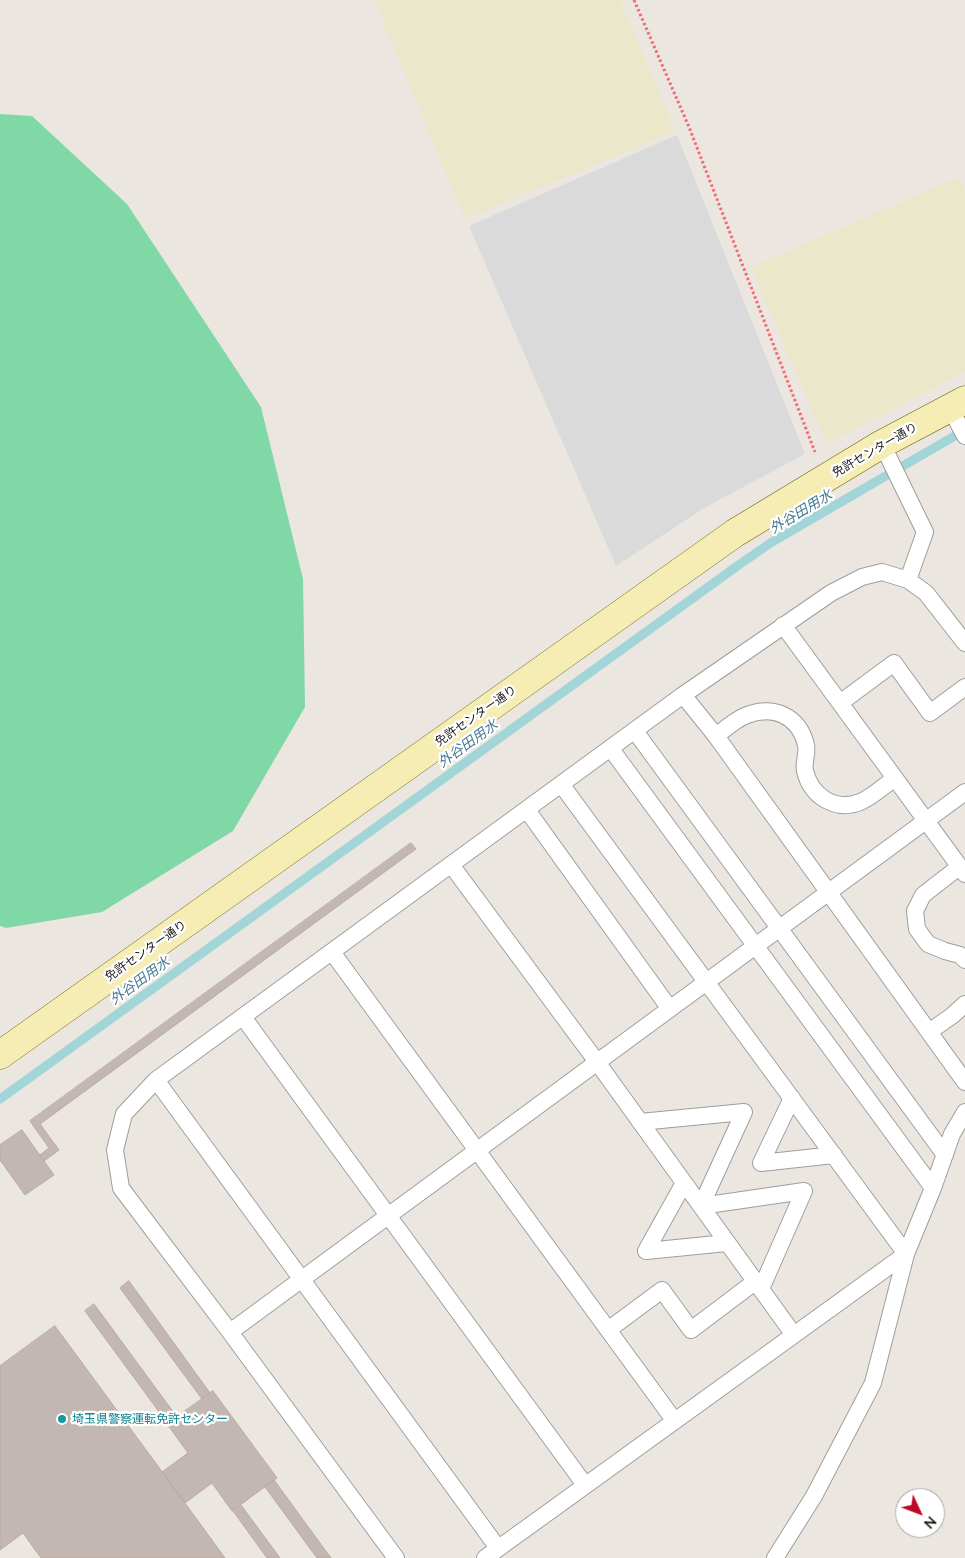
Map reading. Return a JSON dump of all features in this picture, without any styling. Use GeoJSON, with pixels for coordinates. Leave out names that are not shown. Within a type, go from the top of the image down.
{"type":"FeatureCollection","features":[{"type":"Feature","properties":{"kind":"street","name":"免許センター通り"},"geometry":{"type":"LineString","coordinates":[[0,1055],[734,533],[882,444],[957,404]]}},
{"type":"Feature","properties":{"kind":"lane"},"geometry":{"type":"LineString","coordinates":[[957,404],[965,436]]}},
{"type":"Feature","properties":{"kind":"lane"},"geometry":{"type":"LineString","coordinates":[[882,444],[925,532],[908,580]]}},
{"type":"Feature","properties":{"kind":"lane"},"geometry":{"type":"LineString","coordinates":[[396,1558],[230,1332],[121,1188],[115,1150],[124,1114],[156,1080],[452,866],[683,695],[831,593],[862,576],[882,572],[908,580],[926,593],[965,643]]}},
{"type":"Feature","properties":{"kind":"lane"},"geometry":{"type":"LineString","coordinates":[[783,626],[962,871],[923,895],[915,911],[917,929],[928,944],[960,955],[965,960]]}},
{"type":"Feature","properties":{"kind":"lane"},"geometry":{"type":"LineString","coordinates":[[840,703],[894,664],[930,713],[965,687]]}},
{"type":"Feature","properties":{"kind":"lane"},"geometry":{"type":"LineString","coordinates":[[683,695],[716,736],[965,1082]]}},
{"type":"Feature","properties":{"kind":"lane"},"geometry":{"type":"LineString","coordinates":[[716,736],[746,715],[765,711],[783,714],[799,727],[807,746],[804,768],[809,785],[821,797],[838,806],[860,802],[894,778]]}},
{"type":"Feature","properties":{"kind":"lane"},"geometry":{"type":"LineString","coordinates":[[635,731],[945,1155]]}},
{"type":"Feature","properties":{"kind":"lane"},"geometry":{"type":"LineString","coordinates":[[611,749],[933,1188]]}},
{"type":"Feature","properties":{"kind":"lane"},"geometry":{"type":"LineString","coordinates":[[561,784],[906,1254]]}},
{"type":"Feature","properties":{"kind":"lane"},"geometry":{"type":"LineString","coordinates":[[230,1332],[965,792]]}},
{"type":"Feature","properties":{"kind":"lane"},"geometry":{"type":"LineString","coordinates":[[527,810],[670,1008]]}},
{"type":"Feature","properties":{"kind":"lane"},"geometry":{"type":"LineString","coordinates":[[452,866],[597,1062],[794,1335]]}},
{"type":"Feature","properties":{"kind":"lane"},"geometry":{"type":"LineString","coordinates":[[332,952],[674,1420]]}},
{"type":"Feature","properties":{"kind":"lane"},"geometry":{"type":"LineString","coordinates":[[929,1032],[965,1004]]}},
{"type":"Feature","properties":{"kind":"lane"},"geometry":{"type":"LineString","coordinates":[[242,1018],[586,1485]]}},
{"type":"Feature","properties":{"kind":"lane"},"geometry":{"type":"LineString","coordinates":[[156,1080],[302,1280],[491,1553],[906,1254]]}},
{"type":"Feature","properties":{"kind":"lane"},"geometry":{"type":"LineString","coordinates":[[792,1098],[761,1163],[834,1155]]}},
{"type":"Feature","properties":{"kind":"lane"},"geometry":{"type":"LineString","coordinates":[[640,1122],[744,1112],[701,1206]]}},
{"type":"Feature","properties":{"kind":"lane"},"geometry":{"type":"LineString","coordinates":[[775,1558],[814,1496],[873,1383],[906,1254],[933,1188],[952,1134],[965,1112]]}},
{"type":"Feature","properties":{"kind":"lane"},"geometry":{"type":"LineString","coordinates":[[684,1183],[646,1251],[727,1243]]}},
{"type":"Feature","properties":{"kind":"lane"},"geometry":{"type":"LineString","coordinates":[[608,1330],[662,1290],[691,1330],[758,1285],[804,1191],[701,1206]]}},
{"type":"Feature","properties":{"kind":"path"},"geometry":{"type":"LineString","coordinates":[[634,0],[689,127],[826,478]]}},
{"type":"Feature","properties":{"kind":"shaded area"},"geometry":{"type":"Polygon","coordinates":[[[374,0],[620,0],[676,131],[465,219],[374,0]]]}},
{"type":"Feature","properties":{"kind":"shaded area"},"geometry":{"type":"Polygon","coordinates":[[[677,135],[805,454],[704,508],[616,566],[469,226],[677,135]]]}},
{"type":"Feature","properties":{"kind":"shaded area"},"geometry":{"type":"Polygon","coordinates":[[[959,177],[965,192],[965,372],[826,444],[751,267],[959,177]]]}},
{"type":"Feature","properties":{"kind":"green space"},"geometry":{"type":"Polygon","coordinates":[[[0,114],[32,116],[127,204],[261,407],[303,579],[305,707],[233,831],[102,912],[6,928],[0,926],[0,114]]]}},
{"type":"Feature","properties":{"kind":"building"},"geometry":{"type":"Polygon","coordinates":[[[411,843],[416,849],[40,1124],[59,1150],[44,1161],[40,1155],[49,1148],[30,1121],[411,843]]]}},
{"type":"Feature","properties":{"kind":"building"},"geometry":{"type":"Polygon","coordinates":[[[22,1130],[54,1175],[25,1195],[0,1160],[0,1145],[22,1130]]]}},
{"type":"Feature","properties":{"kind":"building"},"geometry":{"type":"Polygon","coordinates":[[[129,1281],[210,1393],[202,1399],[120,1288],[129,1281]]]}},
{"type":"Feature","properties":{"kind":"building"},"geometry":{"type":"Polygon","coordinates":[[[94,1304],[177,1417],[168,1424],[85,1311],[94,1304]]]}},
{"type":"Feature","properties":{"kind":"building","name":"埼玉県警察運転免許センター"},"geometry":{"type":"Polygon","coordinates":[[[55,1326],[225,1558],[41,1558],[23,1533],[0,1550],[0,1366],[55,1326]]]}},
{"type":"Feature","properties":{"kind":"building"},"geometry":{"type":"Polygon","coordinates":[[[213,1391],[277,1478],[232,1511],[212,1483],[185,1503],[162,1472],[188,1453],[167,1424],[213,1391]]]}},
{"type":"Feature","properties":{"kind":"building"},"geometry":{"type":"Polygon","coordinates":[[[274,1480],[331,1558],[317,1558],[265,1487],[274,1480]]]}},
{"type":"Feature","properties":{"kind":"building"},"geometry":{"type":"Polygon","coordinates":[[[241,1505],[280,1558],[267,1558],[233,1511],[241,1505]]]}},
{"type":"Feature","properties":{"kind":"waterway","name":"外谷田用水"},"geometry":{"type":"LineString","coordinates":[[0,1099],[740,564],[772,542],[965,430]]}},
{"type":"Feature","properties":{"kind":"place","name":"埼玉県警察運転免許センター"},"geometry":{"type":"Point","coordinates":[62,1419]}}]}
